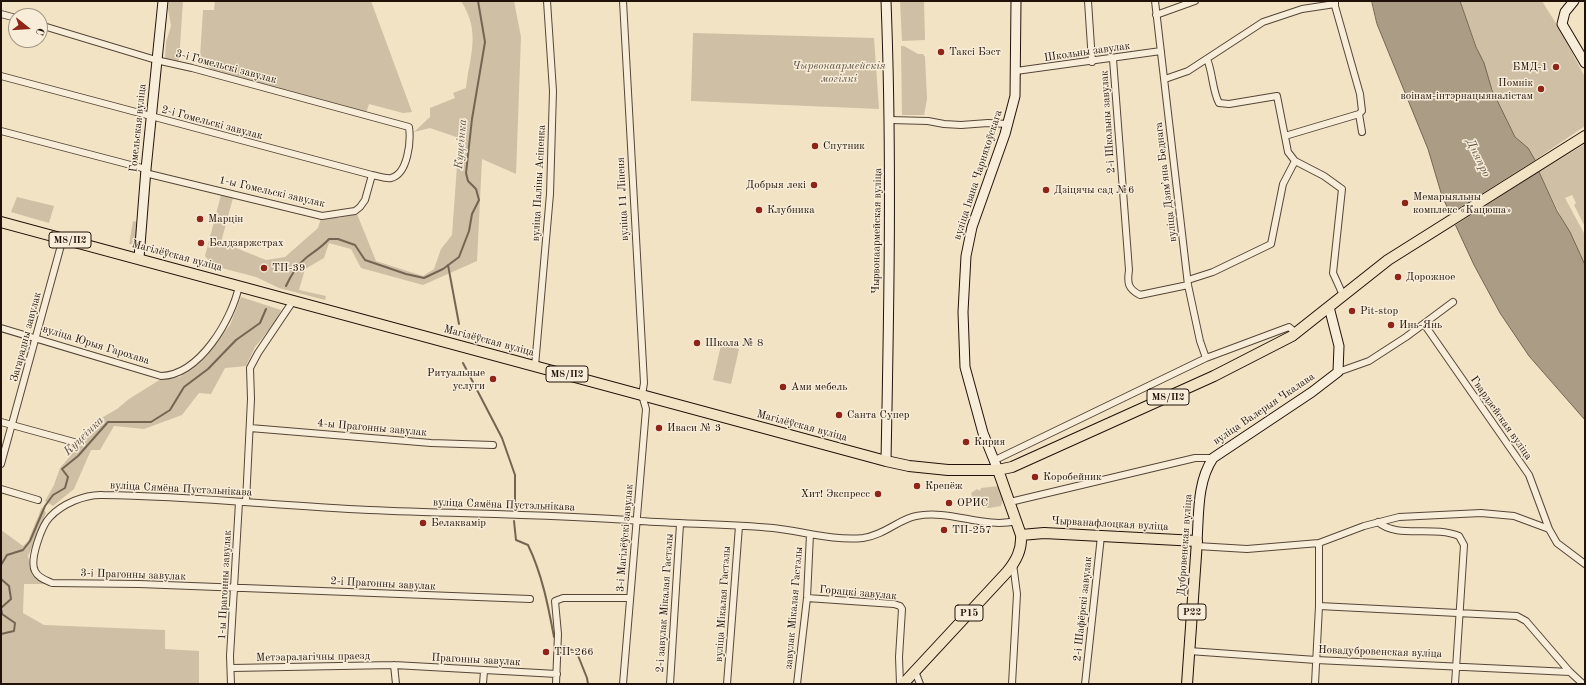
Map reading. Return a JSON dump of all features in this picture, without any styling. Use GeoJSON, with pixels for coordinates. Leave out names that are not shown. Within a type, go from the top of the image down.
{"type":"FeatureCollection","features":[{"type":"Feature","properties":{"kind":"main road"},"geometry":{"type":"LineString","coordinates":[[157,1],[159,32]]}},
{"type":"Feature","properties":{"kind":"main road","name":"Гомельская вуліца"},"geometry":{"type":"LineString","coordinates":[[139,258],[145,171],[163,1]]}},
{"type":"Feature","properties":{"kind":"main road","name":"Чырвонаармейская вуліца"},"geometry":{"type":"LineString","coordinates":[[886,1],[890,120],[886,461]]}},
{"type":"Feature","properties":{"kind":"main road","name":"вуліца Івана Чарняхоўскага"},"geometry":{"type":"LineString","coordinates":[[998,470],[993,461],[974,404],[965,367],[963,312],[966,256],[972,227],[1008,124],[1015,96],[1016,1]]}},
{"type":"Feature","properties":{"kind":"main road"},"geometry":{"type":"LineString","coordinates":[[1574,1],[1562,18],[1563,28],[1585,63]]}},
{"type":"Feature","properties":{"kind":"main road","name":"М8/П2"},"geometry":{"type":"LineString","coordinates":[[998,470],[1028,460],[1214,376],[1250,359],[1296,333],[1388,260],[1585,136]]}},
{"type":"Feature","properties":{"kind":"main road","name":"Магілёўская вуліца"},"geometry":{"type":"LineString","coordinates":[[1,222],[139,258],[886,461],[909,466],[948,470],[998,470]]}},
{"type":"Feature","properties":{"kind":"main road"},"geometry":{"type":"LineString","coordinates":[[1329,307],[1339,346],[1338,372]]}},
{"type":"Feature","properties":{"kind":"main road","name":"вуліца Валерыя Чкалава"},"geometry":{"type":"LineString","coordinates":[[1213,458],[1312,392],[1338,372]]}},
{"type":"Feature","properties":{"kind":"main road","name":"Дубровенская вуліца"},"geometry":{"type":"LineString","coordinates":[[1187,684],[1202,480],[1206,468],[1213,458]]}},
{"type":"Feature","properties":{"kind":"main road","name":"Р15"},"geometry":{"type":"LineString","coordinates":[[902,684],[1014,564],[1020,550],[1021,535],[998,470]]}},
{"type":"Feature","properties":{"kind":"main road","name":"Чырванафлоцкая вуліца"},"geometry":{"type":"LineString","coordinates":[[1021,535],[1044,533],[1197,543]]}},
{"type":"Feature","properties":{"kind":"street","name":"вуліца Паліны Асіпенка"},"geometry":{"type":"LineString","coordinates":[[534,366],[550,194],[553,91],[547,1]]}},
{"type":"Feature","properties":{"kind":"street","name":"вуліца 11 Ліпеня"},"geometry":{"type":"LineString","coordinates":[[623,1],[644,383],[642,395]]}},
{"type":"Feature","properties":{"kind":"street","name":"2-і Школьны завулак"},"geometry":{"type":"LineString","coordinates":[[1088,1],[1092,62]]}},
{"type":"Feature","properties":{"kind":"street","name":"вуліца Дзямʼяна Беднага"},"geometry":{"type":"LineString","coordinates":[[1154,1],[1165,78],[1188,282],[1200,341],[1206,358]]}},
{"type":"Feature","properties":{"kind":"street"},"geometry":{"type":"LineString","coordinates":[[1156,15],[1195,1]]}},
{"type":"Feature","properties":{"kind":"street"},"geometry":{"type":"LineString","coordinates":[[1165,78],[1188,71],[1263,22],[1302,9],[1335,2],[1360,94],[1362,111],[1359,114],[1362,132]]}},
{"type":"Feature","properties":{"kind":"street","name":"3-і Гомельскі завулак"},"geometry":{"type":"LineString","coordinates":[[48,26],[156,60],[192,68],[409,127]]}},
{"type":"Feature","properties":{"kind":"street","name":"Школьны завулак"},"geometry":{"type":"LineString","coordinates":[[1016,71],[1092,62],[1161,51]]}},
{"type":"Feature","properties":{"kind":"street","name":"2-і Школьны завулак"},"geometry":{"type":"LineString","coordinates":[[1113,59],[1129,270],[1127,283],[1131,291],[1140,295],[1188,282],[1271,244],[1283,184],[1295,162]]}},
{"type":"Feature","properties":{"kind":"street"},"geometry":{"type":"LineString","coordinates":[[1207,59],[1212,72],[1215,96],[1219,103],[1229,104],[1277,96],[1288,152],[1295,162],[1324,176],[1342,189],[1333,273],[1343,295]]}},
{"type":"Feature","properties":{"kind":"street","name":"2-і Гомельскі завулак"},"geometry":{"type":"LineString","coordinates":[[1,76],[372,175],[390,178],[397,175],[404,165],[408,145],[409,127]]}},
{"type":"Feature","properties":{"kind":"street"},"geometry":{"type":"LineString","coordinates":[[1285,136],[1359,114]]}},
{"type":"Feature","properties":{"kind":"street"},"geometry":{"type":"LineString","coordinates":[[890,120],[928,121],[961,125],[988,123],[1008,124]]}},
{"type":"Feature","properties":{"kind":"street","name":"1-ы Гомельскі завулак"},"geometry":{"type":"LineString","coordinates":[[1,131],[145,171],[322,216],[355,211],[360,207],[365,200],[372,175]]}},
{"type":"Feature","properties":{"kind":"street","name":"Загарадны завулак"},"geometry":{"type":"LineString","coordinates":[[1,464],[64,238]]}},
{"type":"Feature","properties":{"kind":"street","name":"вуліца Юрыя Гарохава"},"geometry":{"type":"LineString","coordinates":[[1,328],[36,337],[161,376],[179,372],[204,350],[225,325],[234,304],[239,286]]}},
{"type":"Feature","properties":{"kind":"street"},"geometry":{"type":"LineString","coordinates":[[246,502],[250,428],[250,368],[258,353],[294,301]]}},
{"type":"Feature","properties":{"kind":"street","name":"вуліца Валерыя Чкалава"},"geometry":{"type":"LineString","coordinates":[[1338,372],[1369,361],[1424,324],[1453,302]]}},
{"type":"Feature","properties":{"kind":"street","name":"Гвардзейская вуліца"},"geometry":{"type":"LineString","coordinates":[[1424,324],[1529,475],[1549,529]]}},
{"type":"Feature","properties":{"kind":"street"},"geometry":{"type":"LineString","coordinates":[[993,461],[1206,358],[1289,327],[1296,333]]}},
{"type":"Feature","properties":{"kind":"street","name":"3-і Магілёўскі завулак"},"geometry":{"type":"LineString","coordinates":[[623,684],[646,409],[642,395]]}},
{"type":"Feature","properties":{"kind":"street"},"geometry":{"type":"LineString","coordinates":[[1,422],[74,442]]}},
{"type":"Feature","properties":{"kind":"street","name":"4-ы Прагонны завулак"},"geometry":{"type":"LineString","coordinates":[[250,428],[431,443],[493,445]]}},
{"type":"Feature","properties":{"kind":"street","name":"вуліца Валерыя Чкалава"},"geometry":{"type":"LineString","coordinates":[[1010,502],[1195,458],[1213,458]]}},
{"type":"Feature","properties":{"kind":"street"},"geometry":{"type":"LineString","coordinates":[[1,489],[38,500]]}},
{"type":"Feature","properties":{"kind":"street","name":"вуліца Сямёна Пустэльнікава"},"geometry":{"type":"LineString","coordinates":[[35,572],[33,562],[35,550],[47,520],[54,513],[79,499],[98,494],[367,510],[484,513],[637,520],[680,524],[775,528],[810,534],[859,538],[886,531],[914,516],[922,515],[956,517],[994,524],[1005,524],[1016,521]]}},
{"type":"Feature","properties":{"kind":"street","name":"1-ы Прагонны завулак"},"geometry":{"type":"LineString","coordinates":[[231,684],[232,668],[230,656],[239,502]]}},
{"type":"Feature","properties":{"kind":"street","name":"Чырванафлоцкая вуліца"},"geometry":{"type":"LineString","coordinates":[[1197,543],[1247,548],[1319,543],[1378,522],[1399,518],[1481,513],[1514,516],[1549,529]]}},
{"type":"Feature","properties":{"kind":"street"},"geometry":{"type":"LineString","coordinates":[[1378,522],[1384,527],[1394,531],[1441,530],[1459,536],[1464,545],[1455,684]]}},
{"type":"Feature","properties":{"kind":"street","name":"2-і завулак Мікалая Гастэлы"},"geometry":{"type":"LineString","coordinates":[[670,684],[680,524]]}},
{"type":"Feature","properties":{"kind":"street","name":"вуліца Мікалая Гастэлы"},"geometry":{"type":"LineString","coordinates":[[727,684],[739,526]]}},
{"type":"Feature","properties":{"kind":"street"},"geometry":{"type":"LineString","coordinates":[[1549,529],[1557,543],[1585,564]]}},
{"type":"Feature","properties":{"kind":"street","name":"завулак Мікалая Гастэлы"},"geometry":{"type":"LineString","coordinates":[[797,684],[807,598],[810,534]]}},
{"type":"Feature","properties":{"kind":"street","name":"2-і Шафёрскі завулак"},"geometry":{"type":"LineString","coordinates":[[1085,684],[1101,536]]}},
{"type":"Feature","properties":{"kind":"street"},"geometry":{"type":"LineString","coordinates":[[1315,684],[1319,606],[1319,543]]}},
{"type":"Feature","properties":{"kind":"street"},"geometry":{"type":"LineString","coordinates":[[1012,684],[1017,594],[1014,564]]}},
{"type":"Feature","properties":{"kind":"street","name":"3-і Прагонны завулак"},"geometry":{"type":"LineString","coordinates":[[35,572],[42,579],[52,583],[139,584],[235,588]]}},
{"type":"Feature","properties":{"kind":"street","name":"2-і Прагонны завулак"},"geometry":{"type":"LineString","coordinates":[[235,588],[530,600]]}},
{"type":"Feature","properties":{"kind":"street"},"geometry":{"type":"LineString","coordinates":[[556,684],[558,634],[555,601],[563,598],[630,598]]}},
{"type":"Feature","properties":{"kind":"street","name":"Горацкі завулак"},"geometry":{"type":"LineString","coordinates":[[807,598],[894,604],[900,606],[902,610],[899,657],[902,684]]}},
{"type":"Feature","properties":{"kind":"street"},"geometry":{"type":"LineString","coordinates":[[1319,606],[1460,612],[1522,617],[1570,672],[1583,684]]}},
{"type":"Feature","properties":{"kind":"street","name":"Новадубровенская вуліца"},"geometry":{"type":"LineString","coordinates":[[1189,652],[1316,660],[1457,665],[1570,672]]}},
{"type":"Feature","properties":{"kind":"street"},"geometry":{"type":"LineString","coordinates":[[394,665],[396,684]]}},
{"type":"Feature","properties":{"kind":"street","name":"Метэаралагічны праезд"},"geometry":{"type":"LineString","coordinates":[[232,668],[394,665]]}},
{"type":"Feature","properties":{"kind":"street","name":"Прагонны завулак"},"geometry":{"type":"LineString","coordinates":[[394,665],[557,674]]}},
{"type":"Feature","properties":{"kind":"street"},"geometry":{"type":"LineString","coordinates":[[483,684],[484,671]]}},
{"type":"Feature","properties":{"kind":"street"},"geometry":{"type":"LineString","coordinates":[[915,671],[920,684]]}},
{"type":"Feature","properties":{"kind":"green space"},"geometry":{"type":"Polygon","coordinates":[[[169,1],[183,1],[179,61],[165,58],[166,42],[171,26],[168,9],[169,1]]]}},
{"type":"Feature","properties":{"kind":"green space"},"geometry":{"type":"Polygon","coordinates":[[[215,1],[371,1],[412,112],[403,113],[369,104],[366,113],[212,71],[200,57],[203,10],[214,10],[215,1]]]}},
{"type":"Feature","properties":{"kind":"green space"},"geometry":{"type":"Polygon","coordinates":[[[461,1],[514,1],[521,37],[516,174],[482,159],[477,261],[423,285],[361,268],[351,249],[329,243],[324,258],[305,269],[299,290],[326,296],[325,300],[279,288],[256,277],[214,266],[205,256],[221,195],[233,198],[221,242],[266,260],[285,257],[318,228],[321,218],[339,218],[357,214],[376,261],[423,276],[434,269],[441,249],[452,235],[459,138],[430,128],[414,132],[430,117],[430,108],[455,98],[453,93],[466,88],[471,54],[472,33],[471,23],[461,1]]]}},
{"type":"Feature","properties":{"kind":"green space"},"geometry":{"type":"Polygon","coordinates":[[[900,1],[924,1],[925,40],[902,41],[900,1]]]}},
{"type":"Feature","properties":{"kind":"green space"},"geometry":{"type":"Polygon","coordinates":[[[1460,1],[1542,1],[1557,25],[1585,77],[1585,126],[1535,160],[1527,147],[1515,137],[1506,119],[1485,69],[1460,1]]]}},
{"type":"Feature","properties":{"kind":"green space","name":"Чырвонаармейскія могілкі"},"geometry":{"type":"Polygon","coordinates":[[[693,33],[874,38],[879,109],[691,101],[693,33]]]}},
{"type":"Feature","properties":{"kind":"green space"},"geometry":{"type":"Polygon","coordinates":[[[901,46],[904,46],[918,54],[923,54],[925,57],[927,99],[924,115],[902,115],[901,46]]]}},
{"type":"Feature","properties":{"kind":"green space"},"geometry":{"type":"Polygon","coordinates":[[[1585,144],[1585,227],[1574,205],[1576,203],[1572,195],[1565,198],[1585,235],[1585,265],[1539,172],[1585,144]]]}},
{"type":"Feature","properties":{"kind":"green space"},"geometry":{"type":"Polygon","coordinates":[[[17,197],[54,206],[49,223],[11,212],[17,197]]]}},
{"type":"Feature","properties":{"kind":"green space"},"geometry":{"type":"Polygon","coordinates":[[[133,221],[137,222],[135,241],[132,244],[129,244],[133,221]]]}},
{"type":"Feature","properties":{"kind":"green space"},"geometry":{"type":"Polygon","coordinates":[[[241,297],[281,310],[277,320],[255,347],[246,366],[225,368],[211,394],[199,393],[182,415],[144,429],[114,426],[100,450],[91,450],[74,489],[53,506],[45,501],[54,485],[60,468],[103,417],[161,379],[180,377],[206,354],[230,325],[241,297]]]}},
{"type":"Feature","properties":{"kind":"green space"},"geometry":{"type":"Polygon","coordinates":[[[721,345],[739,349],[731,384],[713,380],[721,345]]]}},
{"type":"Feature","properties":{"kind":"green space"},"geometry":{"type":"Polygon","coordinates":[[[998,486],[1003,499],[1001,506],[989,508],[975,506],[971,493],[977,489],[980,491],[981,488],[998,486]]]}},
{"type":"Feature","properties":{"kind":"green space"},"geometry":{"type":"Polygon","coordinates":[[[42,507],[46,513],[28,556],[32,573],[45,584],[24,584],[23,613],[44,625],[165,630],[165,649],[199,651],[199,684],[1,684],[1,530],[23,546],[28,541],[42,507]]]}},
{"type":"Feature","properties":{"kind":"water","name":"Дняпро"},"geometry":{"type":"Polygon","coordinates":[[[1372,1],[1460,1],[1476,47],[1484,63],[1492,90],[1515,137],[1528,148],[1535,160],[1557,211],[1570,232],[1585,265],[1585,420],[1529,356],[1500,313],[1474,265],[1442,196],[1428,149],[1377,24],[1372,1]]]}},
{"type":"Feature","properties":{"kind":"pier"},"geometry":{"type":"Polygon","coordinates":[[[1537,159],[1540,171],[1454,226],[1448,215],[1537,159]]]}},
{"type":"Feature","properties":{"kind":"waterway","name":"Куцеінка"},"geometry":{"type":"LineString","coordinates":[[286,286],[300,263],[329,239],[338,239],[355,245],[365,260],[406,274],[424,278],[443,269],[459,257],[469,231],[472,214],[479,200],[476,189],[468,181],[466,173],[472,119],[485,42],[478,1]]}},
{"type":"Feature","properties":{"kind":"waterway"},"geometry":{"type":"LineString","coordinates":[[448,265],[459,324]]}},
{"type":"Feature","properties":{"kind":"waterway","name":"Куцеінка"},"geometry":{"type":"LineString","coordinates":[[1,565],[7,555],[23,550],[30,541],[45,506],[53,495],[65,488],[68,477],[62,469],[78,456],[108,422],[151,422],[170,410],[184,387],[208,369],[236,340],[260,323],[266,309]]}},
{"type":"Feature","properties":{"kind":"waterway"},"geometry":{"type":"LineString","coordinates":[[463,363],[502,438],[515,475],[515,510]]}},
{"type":"Feature","properties":{"kind":"waterway"},"geometry":{"type":"LineString","coordinates":[[514,521],[516,540],[528,545],[541,578],[554,637]]}},
{"type":"Feature","properties":{"kind":"waterway","name":"Куцеінка"},"geometry":{"type":"LineString","coordinates":[[1,579],[9,586],[11,599],[1,608],[2,614],[15,623],[14,631],[1,634]]}},
{"type":"Feature","properties":{"kind":"waterway"},"geometry":{"type":"LineString","coordinates":[[564,646],[577,653],[588,684]]}},
{"type":"Feature","properties":{"kind":"place","name":"Таксі Бэст"},"geometry":{"type":"Point","coordinates":[941,52]}},
{"type":"Feature","properties":{"kind":"place","name":"БМД-1"},"geometry":{"type":"Point","coordinates":[1556,67]}},
{"type":"Feature","properties":{"kind":"place","name":"Помнік воінам-інтэрнацыяналістам"},"geometry":{"type":"Point","coordinates":[1541,89]}},
{"type":"Feature","properties":{"kind":"place","name":"Спутник"},"geometry":{"type":"Point","coordinates":[815,146]}},
{"type":"Feature","properties":{"kind":"place","name":"Добрыя лекі"},"geometry":{"type":"Point","coordinates":[814,185]}},
{"type":"Feature","properties":{"kind":"place","name":"Дзіцячы сад №6"},"geometry":{"type":"Point","coordinates":[1046,190]}},
{"type":"Feature","properties":{"kind":"place","name":"Мемарыяльны комплекс «Кацюша»"},"geometry":{"type":"Point","coordinates":[1405,203]}},
{"type":"Feature","properties":{"kind":"place","name":"Клубника"},"geometry":{"type":"Point","coordinates":[759,210]}},
{"type":"Feature","properties":{"kind":"place","name":"Марцін"},"geometry":{"type":"Point","coordinates":[200,219]}},
{"type":"Feature","properties":{"kind":"place","name":"Белдзяржстрах"},"geometry":{"type":"Point","coordinates":[201,243]}},
{"type":"Feature","properties":{"kind":"place","name":"ТП-39"},"geometry":{"type":"Point","coordinates":[264,268]}},
{"type":"Feature","properties":{"kind":"place","name":"Дорожное"},"geometry":{"type":"Point","coordinates":[1398,277]}},
{"type":"Feature","properties":{"kind":"place","name":"Pit-stop"},"geometry":{"type":"Point","coordinates":[1352,311]}},
{"type":"Feature","properties":{"kind":"place","name":"Инь-Янь"},"geometry":{"type":"Point","coordinates":[1391,325]}},
{"type":"Feature","properties":{"kind":"place","name":"Школа № 8"},"geometry":{"type":"Point","coordinates":[697,343]}},
{"type":"Feature","properties":{"kind":"place","name":"Ритуальные услуги"},"geometry":{"type":"Point","coordinates":[493,379]}},
{"type":"Feature","properties":{"kind":"place","name":"Ами мебель"},"geometry":{"type":"Point","coordinates":[783,387]}},
{"type":"Feature","properties":{"kind":"place","name":"Санта Супер"},"geometry":{"type":"Point","coordinates":[839,415]}},
{"type":"Feature","properties":{"kind":"place","name":"Иваси № 3"},"geometry":{"type":"Point","coordinates":[659,428]}},
{"type":"Feature","properties":{"kind":"place","name":"Кирия"},"geometry":{"type":"Point","coordinates":[966,442]}},
{"type":"Feature","properties":{"kind":"place","name":"Коробейник"},"geometry":{"type":"Point","coordinates":[1035,477]}},
{"type":"Feature","properties":{"kind":"place","name":"Крепёж"},"geometry":{"type":"Point","coordinates":[917,486]}},
{"type":"Feature","properties":{"kind":"place","name":"Хит! Экспресс"},"geometry":{"type":"Point","coordinates":[878,494]}},
{"type":"Feature","properties":{"kind":"place","name":"ОРИС"},"geometry":{"type":"Point","coordinates":[949,503]}},
{"type":"Feature","properties":{"kind":"place","name":"Белаквамір"},"geometry":{"type":"Point","coordinates":[423,523]}},
{"type":"Feature","properties":{"kind":"place","name":"ТП-257"},"geometry":{"type":"Point","coordinates":[944,530]}},
{"type":"Feature","properties":{"kind":"place","name":"ТП-266"},"geometry":{"type":"Point","coordinates":[546,652]}}]}
